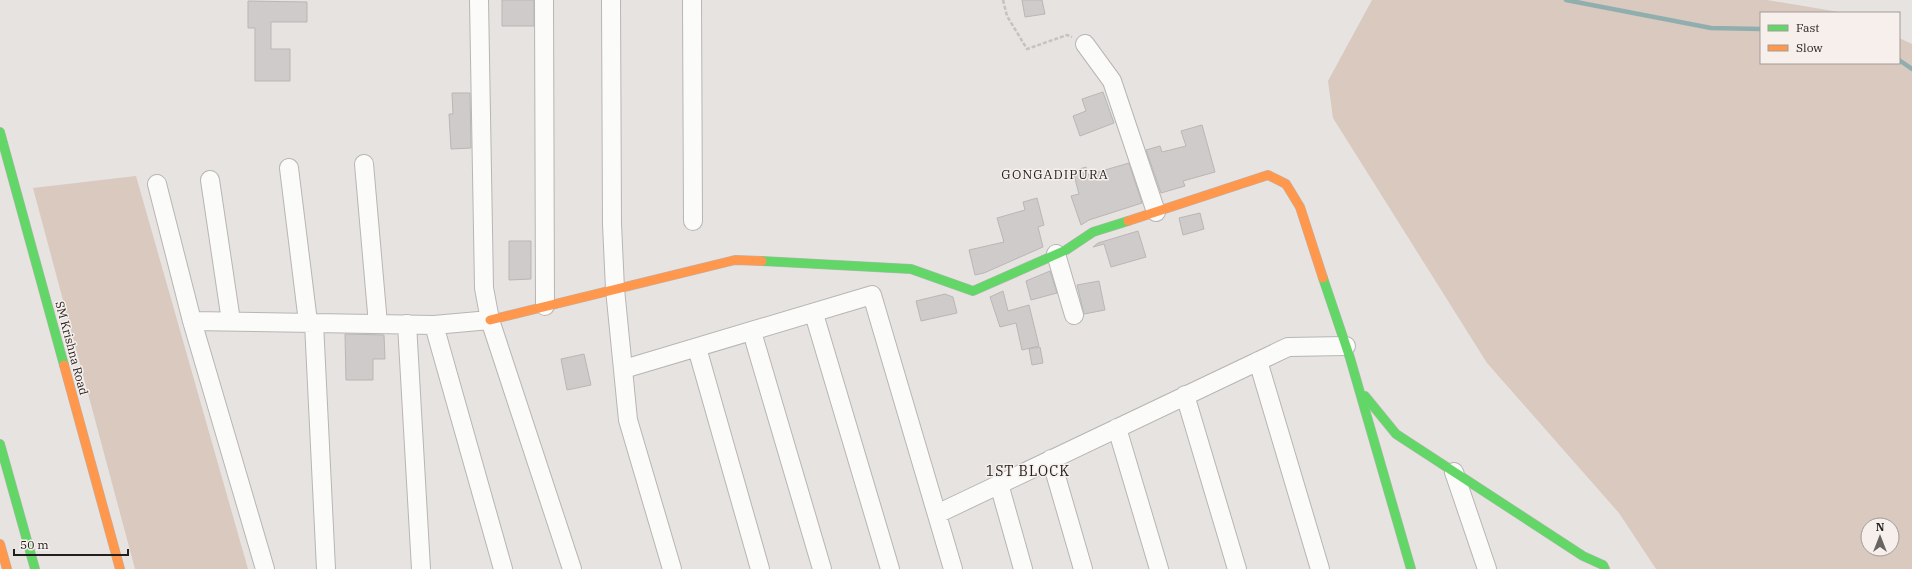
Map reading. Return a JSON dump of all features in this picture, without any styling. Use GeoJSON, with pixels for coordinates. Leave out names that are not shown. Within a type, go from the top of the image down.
{"type":"FeatureCollection","features":[{"type":"Feature","properties":{"kind":"main road","name":"SM Krishna Road"},"geometry":{"type":"LineString","coordinates":[[0,132],[120,569]]}},
{"type":"Feature","properties":{"kind":"main road"},"geometry":{"type":"LineString","coordinates":[[490,320],[735,260],[911,269],[973,290],[1066,250],[1093,232],[1268,175],[1286,184],[1300,207],[1346,346],[1411,569]]}},
{"type":"Feature","properties":{"kind":"main road"},"geometry":{"type":"LineString","coordinates":[[1359,389],[1396,434],[1583,556],[1603,565],[1605,569]]}},
{"type":"Feature","properties":{"kind":"main road"},"geometry":{"type":"LineString","coordinates":[[0,444],[35,569]]}},
{"type":"Feature","properties":{"kind":"main road"},"geometry":{"type":"LineString","coordinates":[[0,544],[7,569]]}},
{"type":"Feature","properties":{"kind":"main road"},"geometry":{"type":"LineString","coordinates":[[1583,556],[1587,569]]}},
{"type":"Feature","properties":{"kind":"street"},"geometry":{"type":"LineString","coordinates":[[478,0],[484,288],[490,320],[572,569]]}},
{"type":"Feature","properties":{"kind":"street"},"geometry":{"type":"LineString","coordinates":[[544,0],[545,306]]}},
{"type":"Feature","properties":{"kind":"street"},"geometry":{"type":"LineString","coordinates":[[611,0],[612,224],[615,289],[628,420],[672,569]]}},
{"type":"Feature","properties":{"kind":"street"},"geometry":{"type":"LineString","coordinates":[[692,0],[693,222]]}},
{"type":"Feature","properties":{"kind":"street"},"geometry":{"type":"LineString","coordinates":[[1085,44],[1112,81],[1156,212]]}},
{"type":"Feature","properties":{"kind":"street"},"geometry":{"type":"LineString","coordinates":[[364,164],[378,324]]}},
{"type":"Feature","properties":{"kind":"street"},"geometry":{"type":"LineString","coordinates":[[289,168],[311,323],[326,569]]}},
{"type":"Feature","properties":{"kind":"street"},"geometry":{"type":"LineString","coordinates":[[210,180],[231,322]]}},
{"type":"Feature","properties":{"kind":"street"},"geometry":{"type":"LineString","coordinates":[[157,184],[192,321],[265,569]]}},
{"type":"Feature","properties":{"kind":"street"},"geometry":{"type":"LineString","coordinates":[[1056,254],[1074,315]]}},
{"type":"Feature","properties":{"kind":"street"},"geometry":{"type":"LineString","coordinates":[[624,369],[814,314],[872,295],[954,569]]}},
{"type":"Feature","properties":{"kind":"street"},"geometry":{"type":"LineString","coordinates":[[814,314],[890,569]]}},
{"type":"Feature","properties":{"kind":"street"},"geometry":{"type":"LineString","coordinates":[[192,321],[434,325],[490,320]]}},
{"type":"Feature","properties":{"kind":"street"},"geometry":{"type":"LineString","coordinates":[[407,324],[421,569]]}},
{"type":"Feature","properties":{"kind":"street"},"geometry":{"type":"LineString","coordinates":[[434,325],[503,569]]}},
{"type":"Feature","properties":{"kind":"street"},"geometry":{"type":"LineString","coordinates":[[752,332],[822,569]]}},
{"type":"Feature","properties":{"kind":"street"},"geometry":{"type":"LineString","coordinates":[[937,514],[1288,347],[1346,346]]}},
{"type":"Feature","properties":{"kind":"street"},"geometry":{"type":"LineString","coordinates":[[697,348],[760,569]]}},
{"type":"Feature","properties":{"kind":"street"},"geometry":{"type":"LineString","coordinates":[[1258,361],[1320,569]]}},
{"type":"Feature","properties":{"kind":"street"},"geometry":{"type":"LineString","coordinates":[[1185,395],[1237,569]]}},
{"type":"Feature","properties":{"kind":"street"},"geometry":{"type":"LineString","coordinates":[[1117,428],[1159,569]]}},
{"type":"Feature","properties":{"kind":"street"},"geometry":{"type":"LineString","coordinates":[[1051,459],[1083,569]]}},
{"type":"Feature","properties":{"kind":"street"},"geometry":{"type":"LineString","coordinates":[[1454,472],[1486,569]]}},
{"type":"Feature","properties":{"kind":"street"},"geometry":{"type":"LineString","coordinates":[[999,484],[1023,569]]}},
{"type":"Feature","properties":{"kind":"path"},"geometry":{"type":"LineString","coordinates":[[1004,0],[1007,16],[1027,49],[1067,35],[1085,44]]}},
{"type":"Feature","properties":{"kind":"shaded area"},"geometry":{"type":"Polygon","coordinates":[[[1372,0],[1767,0],[1839,12],[1760,12],[1760,64],[1900,64],[1900,38],[1912,44],[1912,569],[1656,569],[1619,513],[1487,363],[1333,118],[1328,81],[1372,0]]]}},
{"type":"Feature","properties":{"kind":"shaded area"},"geometry":{"type":"Polygon","coordinates":[[[136,176],[248,569],[135,569],[33,188],[136,176]]]}},
{"type":"Feature","properties":{"kind":"building"},"geometry":{"type":"Polygon","coordinates":[[[502,0],[534,0],[534,26],[502,26],[502,0]]]}},
{"type":"Feature","properties":{"kind":"building"},"geometry":{"type":"Polygon","coordinates":[[[1022,0],[1042,0],[1045,14],[1025,17],[1022,0]]]}},
{"type":"Feature","properties":{"kind":"building"},"geometry":{"type":"Polygon","coordinates":[[[248,1],[307,2],[307,22],[271,22],[271,49],[290,49],[290,81],[255,81],[255,28],[248,28],[248,1]]]}},
{"type":"Feature","properties":{"kind":"building"},"geometry":{"type":"Polygon","coordinates":[[[1103,92],[1114,123],[1080,136],[1073,116],[1086,111],[1082,99],[1103,92]]]}},
{"type":"Feature","properties":{"kind":"building"},"geometry":{"type":"Polygon","coordinates":[[[452,93],[470,93],[471,148],[451,149],[449,114],[453,114],[452,93]]]}},
{"type":"Feature","properties":{"kind":"building"},"geometry":{"type":"Polygon","coordinates":[[[1202,125],[1215,172],[1183,181],[1185,186],[1161,193],[1146,150],[1160,146],[1162,152],[1186,146],[1181,131],[1202,125]]]}},
{"type":"Feature","properties":{"kind":"building"},"geometry":{"type":"Polygon","coordinates":[[[1129,163],[1142,203],[1089,220],[1081,225],[1071,196],[1079,194],[1073,171],[1086,167],[1088,175],[1129,163]]]}},
{"type":"Feature","properties":{"kind":"building"},"geometry":{"type":"Polygon","coordinates":[[[1037,198],[1044,225],[1038,227],[1043,247],[984,273],[975,275],[969,250],[1004,242],[997,218],[1025,210],[1023,202],[1037,198]]]}},
{"type":"Feature","properties":{"kind":"building"},"geometry":{"type":"Polygon","coordinates":[[[1200,213],[1204,229],[1183,235],[1179,218],[1200,213]]]}},
{"type":"Feature","properties":{"kind":"building"},"geometry":{"type":"Polygon","coordinates":[[[1138,231],[1146,257],[1111,267],[1104,244],[1093,247],[1098,243],[1138,231]]]}},
{"type":"Feature","properties":{"kind":"building"},"geometry":{"type":"Polygon","coordinates":[[[509,241],[531,241],[531,279],[509,280],[509,241]]]}},
{"type":"Feature","properties":{"kind":"building"},"geometry":{"type":"Polygon","coordinates":[[[1050,271],[1057,293],[1031,300],[1026,281],[1050,271]]]}},
{"type":"Feature","properties":{"kind":"building"},"geometry":{"type":"Polygon","coordinates":[[[1099,281],[1105,310],[1084,314],[1077,285],[1099,281]]]}},
{"type":"Feature","properties":{"kind":"building"},"geometry":{"type":"Polygon","coordinates":[[[1003,291],[1008,311],[1029,305],[1039,346],[1022,350],[1016,323],[1000,327],[990,297],[1003,291]]]}},
{"type":"Feature","properties":{"kind":"building"},"geometry":{"type":"Polygon","coordinates":[[[945,294],[953,297],[957,313],[921,321],[916,301],[945,294]]]}},
{"type":"Feature","properties":{"kind":"building"},"geometry":{"type":"Polygon","coordinates":[[[345,334],[384,335],[385,359],[373,359],[373,380],[346,380],[345,334]]]}},
{"type":"Feature","properties":{"kind":"building"},"geometry":{"type":"Polygon","coordinates":[[[1040,347],[1043,363],[1032,365],[1029,349],[1040,347]]]}},
{"type":"Feature","properties":{"kind":"building"},"geometry":{"type":"Polygon","coordinates":[[[584,354],[591,385],[567,390],[561,359],[584,354]]]}},
{"type":"Feature","properties":{"kind":"waterway"},"geometry":{"type":"LineString","coordinates":[[1566,0],[1711,28],[1760,29]]}},
{"type":"Feature","properties":{"kind":"waterway"},"geometry":{"type":"LineString","coordinates":[[1900,61],[1912,69]]}},
{"type":"Feature","properties":{"kind":"traffic: fast"},"geometry":{"type":"LineString","coordinates":[[0,132],[64,365]]}},
{"type":"Feature","properties":{"kind":"traffic: fast"},"geometry":{"type":"LineString","coordinates":[[762,261],[911,269],[973,291],[1066,250],[1093,232],[1128,221]]}},
{"type":"Feature","properties":{"kind":"traffic: fast"},"geometry":{"type":"LineString","coordinates":[[1323,278],[1350,358],[1411,569]]}},
{"type":"Feature","properties":{"kind":"traffic: fast"},"geometry":{"type":"LineString","coordinates":[[1365,396],[1396,434],[1583,556],[1603,565],[1605,569]]}},
{"type":"Feature","properties":{"kind":"traffic: fast"},"geometry":{"type":"LineString","coordinates":[[0,444],[35,569]]}},
{"type":"Feature","properties":{"kind":"traffic: slow"},"geometry":{"type":"LineString","coordinates":[[1128,221],[1268,175],[1286,184],[1300,207],[1323,278]]}},
{"type":"Feature","properties":{"kind":"traffic: slow"},"geometry":{"type":"LineString","coordinates":[[490,320],[735,260],[762,261]]}},
{"type":"Feature","properties":{"kind":"traffic: slow"},"geometry":{"type":"LineString","coordinates":[[64,365],[120,569]]}},
{"type":"Feature","properties":{"kind":"traffic: slow"},"geometry":{"type":"LineString","coordinates":[[0,544],[7,569]]}},
{"type":"Feature","properties":{"kind":"district","name":"GONGADIPURA"},"geometry":{"type":"Point","coordinates":[1055,174]}},
{"type":"Feature","properties":{"kind":"district","name":"1ST BLOCK"},"geometry":{"type":"Point","coordinates":[1028,471]}}]}
